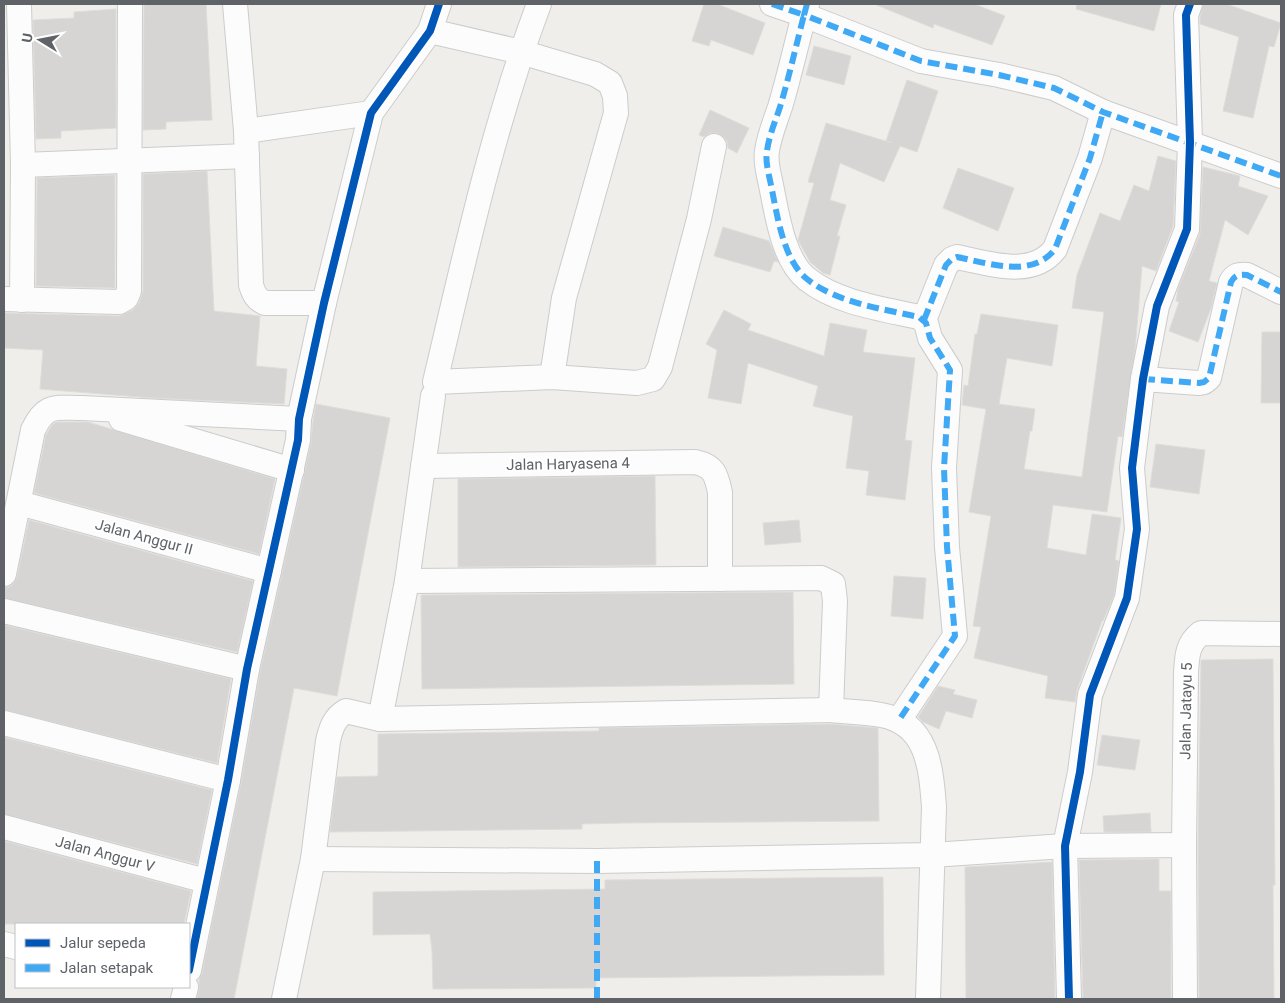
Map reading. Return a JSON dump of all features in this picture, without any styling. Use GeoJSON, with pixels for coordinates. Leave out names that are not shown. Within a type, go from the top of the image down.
{"type":"FeatureCollection","features":[{"type":"Feature","properties":{"kind":"street"},"geometry":{"type":"LineString","coordinates":[[19,4],[23,165],[13,300],[119,302],[126,298],[130,292],[130,4]]}},
{"type":"Feature","properties":{"kind":"street"},"geometry":{"type":"LineString","coordinates":[[235,4],[246,131],[250,275],[254,295],[258,300],[265,303],[324,303]]}},
{"type":"Feature","properties":{"kind":"street"},"geometry":{"type":"LineString","coordinates":[[190,957],[228,780],[247,669],[292,470],[298,440],[299,419],[324,303],[371,113],[430,31],[439,4]]}},
{"type":"Feature","properties":{"kind":"street"},"geometry":{"type":"LineString","coordinates":[[539,4],[506,99],[478,204],[435,382],[552,377],[637,383],[653,379],[660,367],[696,228],[714,146]]}},
{"type":"Feature","properties":{"kind":"street"},"geometry":{"type":"LineString","coordinates":[[772,4],[806,10],[921,60],[1054,88],[1103,112],[1281,176]]}},
{"type":"Feature","properties":{"kind":"street"},"geometry":{"type":"LineString","coordinates":[[1069,999],[1065,846],[1080,772],[1090,695],[1127,598],[1137,529],[1132,468],[1143,379],[1157,306],[1187,229],[1190,142],[1186,15],[1190,4]]}},
{"type":"Feature","properties":{"kind":"street"},"geometry":{"type":"LineString","coordinates":[[806,10],[766,154],[778,221],[788,250],[797,267],[806,278],[842,298],[863,305],[919,317],[924,320],[928,326],[930,338],[950,370],[944,468],[947,546],[955,636],[899,720]]}},
{"type":"Feature","properties":{"kind":"street"},"geometry":{"type":"LineString","coordinates":[[430,31],[521,52],[596,74],[610,83],[616,96],[614,122],[564,298],[552,377]]}},
{"type":"Feature","properties":{"kind":"street"},"geometry":{"type":"LineString","coordinates":[[924,320],[946,265],[952,258],[957,257],[1026,267],[1040,262],[1049,256],[1054,249],[1090,158],[1103,112]]}},
{"type":"Feature","properties":{"kind":"street"},"geometry":{"type":"LineString","coordinates":[[246,131],[371,113]]}},
{"type":"Feature","properties":{"kind":"street"},"geometry":{"type":"LineString","coordinates":[[23,165],[247,156]]}},
{"type":"Feature","properties":{"kind":"street"},"geometry":{"type":"LineString","coordinates":[[1143,379],[1199,383],[1209,378],[1231,282],[1235,276],[1247,275],[1281,292]]}},
{"type":"Feature","properties":{"kind":"street"},"geometry":{"type":"LineString","coordinates":[[380,719],[407,581],[433,396]]}},
{"type":"Feature","properties":{"kind":"street"},"geometry":{"type":"LineString","coordinates":[[4,574],[33,430],[44,412],[52,408],[82,408],[299,419]]}},
{"type":"Feature","properties":{"kind":"street"},"geometry":{"type":"LineString","coordinates":[[82,408],[292,470]]}},
{"type":"Feature","properties":{"kind":"street","name":"Jalan Haryasena 4"},"geometry":{"type":"LineString","coordinates":[[423,466],[695,462],[711,468],[717,478],[720,492],[720,579]]}},
{"type":"Feature","properties":{"kind":"street","name":"Jalan Anggur II"},"geometry":{"type":"LineString","coordinates":[[19,503],[269,571]]}},
{"type":"Feature","properties":{"kind":"street"},"geometry":{"type":"LineString","coordinates":[[407,581],[821,578],[834,584],[831,710]]}},
{"type":"Feature","properties":{"kind":"street"},"geometry":{"type":"LineString","coordinates":[[4,611],[247,669]]}},
{"type":"Feature","properties":{"kind":"street","name":"Jalan Jatayu 5"},"geometry":{"type":"LineString","coordinates":[[1184,845],[1186,673],[1188,649],[1193,639],[1201,633],[1281,634]]}},
{"type":"Feature","properties":{"kind":"street"},"geometry":{"type":"LineString","coordinates":[[284,999],[313,859],[328,741],[333,723],[346,711],[380,719],[831,710],[882,715],[899,720],[920,738],[927,755],[934,807],[928,999]]}},
{"type":"Feature","properties":{"kind":"street"},"geometry":{"type":"LineString","coordinates":[[4,723],[228,780]]}},
{"type":"Feature","properties":{"kind":"street","name":"Jalan Anggur V"},"geometry":{"type":"LineString","coordinates":[[4,827],[206,881]]}},
{"type":"Feature","properties":{"kind":"street"},"geometry":{"type":"LineString","coordinates":[[313,859],[597,861],[932,856],[1065,846],[1184,845],[1185,999]]}},
{"type":"Feature","properties":{"kind":"building"},"geometry":{"type":"Polygon","coordinates":[[[144,4],[206,4],[212,120],[166,122],[166,129],[143,130],[144,4]]]}},
{"type":"Feature","properties":{"kind":"building"},"geometry":{"type":"Polygon","coordinates":[[[704,4],[717,4],[765,23],[753,55],[711,40],[709,46],[692,41],[704,4]]]}},
{"type":"Feature","properties":{"kind":"building"},"geometry":{"type":"Polygon","coordinates":[[[874,4],[974,4],[1005,16],[992,45],[934,24],[933,28],[874,4]]]}},
{"type":"Feature","properties":{"kind":"building"},"geometry":{"type":"Polygon","coordinates":[[[1077,4],[1161,4],[1154,31],[1076,9],[1077,4]]]}},
{"type":"Feature","properties":{"kind":"building"},"geometry":{"type":"Polygon","coordinates":[[[1203,4],[1226,4],[1281,23],[1274,47],[1269,46],[1253,118],[1223,111],[1239,37],[1200,24],[1203,4]]]}},
{"type":"Feature","properties":{"kind":"building"},"geometry":{"type":"Polygon","coordinates":[[[116,9],[116,128],[61,131],[61,138],[36,139],[33,20],[74,18],[74,12],[116,9]]]}},
{"type":"Feature","properties":{"kind":"building"},"geometry":{"type":"Polygon","coordinates":[[[814,46],[851,56],[844,85],[806,75],[814,46]]]}},
{"type":"Feature","properties":{"kind":"building"},"geometry":{"type":"Polygon","coordinates":[[[907,80],[938,91],[917,152],[900,146],[884,182],[840,163],[830,200],[846,205],[837,236],[840,236],[830,275],[823,273],[810,262],[798,240],[814,183],[808,182],[826,123],[892,143],[886,141],[907,80]]]}},
{"type":"Feature","properties":{"kind":"building"},"geometry":{"type":"Polygon","coordinates":[[[710,110],[749,128],[737,153],[728,148],[727,141],[717,133],[710,133],[704,137],[699,135],[710,110]]]}},
{"type":"Feature","properties":{"kind":"building"},"geometry":{"type":"Polygon","coordinates":[[[1158,156],[1176,161],[1173,226],[1156,271],[1142,266],[1135,350],[1122,437],[1118,436],[1107,512],[1053,505],[1047,548],[1086,555],[1092,514],[1121,518],[1115,560],[1119,561],[1114,595],[1102,621],[1077,690],[1075,702],[1045,698],[1048,676],[974,658],[981,627],[973,626],[991,516],[969,512],[986,409],[962,405],[964,385],[968,386],[975,334],[977,334],[981,314],[1058,325],[1052,366],[1007,358],[999,404],[1035,409],[1024,469],[1082,477],[1104,312],[1072,308],[1077,275],[1100,213],[1120,221],[1134,185],[1149,191],[1158,156]]]}},
{"type":"Feature","properties":{"kind":"building"},"geometry":{"type":"Polygon","coordinates":[[[1203,167],[1240,176],[1238,186],[1268,196],[1248,235],[1225,220],[1209,281],[1217,283],[1211,308],[1198,342],[1169,331],[1179,302],[1176,301],[1178,289],[1200,234],[1203,167]]]}},
{"type":"Feature","properties":{"kind":"building"},"geometry":{"type":"Polygon","coordinates":[[[958,168],[1014,188],[998,231],[943,208],[958,168]]]}},
{"type":"Feature","properties":{"kind":"building"},"geometry":{"type":"Polygon","coordinates":[[[207,171],[214,311],[260,316],[256,366],[287,369],[284,404],[152,398],[40,389],[43,350],[4,348],[4,313],[119,316],[133,310],[139,303],[143,291],[143,174],[207,171]]]}},
{"type":"Feature","properties":{"kind":"building"},"geometry":{"type":"Polygon","coordinates":[[[115,175],[115,288],[36,286],[37,178],[115,175]]]}},
{"type":"Feature","properties":{"kind":"building"},"geometry":{"type":"Polygon","coordinates":[[[723,227],[769,241],[778,262],[774,261],[770,272],[714,256],[723,227]]]}},
{"type":"Feature","properties":{"kind":"building"},"geometry":{"type":"Polygon","coordinates":[[[724,310],[751,324],[748,330],[824,356],[830,323],[867,330],[863,352],[915,358],[905,440],[912,441],[905,500],[866,495],[869,471],[846,468],[853,416],[813,406],[818,386],[748,363],[741,404],[708,398],[717,350],[706,344],[724,310]]]}},
{"type":"Feature","properties":{"kind":"building"},"geometry":{"type":"Polygon","coordinates":[[[1262,332],[1281,332],[1281,403],[1261,403],[1262,332]]]}},
{"type":"Feature","properties":{"kind":"building"},"geometry":{"type":"Polygon","coordinates":[[[316,404],[390,418],[337,696],[294,688],[234,999],[197,999],[199,979],[202,973],[241,783],[260,672],[311,443],[316,404]]]}},
{"type":"Feature","properties":{"kind":"building"},"geometry":{"type":"Polygon","coordinates":[[[56,422],[88,422],[275,479],[259,554],[34,493],[46,435],[56,422]]]}},
{"type":"Feature","properties":{"kind":"building"},"geometry":{"type":"Polygon","coordinates":[[[1156,444],[1205,450],[1199,494],[1150,487],[1156,444]]]}},
{"type":"Feature","properties":{"kind":"building"},"geometry":{"type":"Polygon","coordinates":[[[655,476],[656,565],[458,567],[458,479],[655,476]]]}},
{"type":"Feature","properties":{"kind":"building"},"geometry":{"type":"Polygon","coordinates":[[[29,520],[253,581],[237,652],[4,598],[4,587],[9,587],[17,577],[29,520]]]}},
{"type":"Feature","properties":{"kind":"building"},"geometry":{"type":"Polygon","coordinates":[[[799,520],[801,542],[765,545],[763,523],[799,520]]]}},
{"type":"Feature","properties":{"kind":"building"},"geometry":{"type":"Polygon","coordinates":[[[894,576],[926,578],[923,619],[891,616],[894,576]]]}},
{"type":"Feature","properties":{"kind":"building"},"geometry":{"type":"Polygon","coordinates":[[[793,592],[794,684],[422,689],[421,595],[793,592]]]}},
{"type":"Feature","properties":{"kind":"building"},"geometry":{"type":"Polygon","coordinates":[[[4,625],[231,679],[217,763],[4,710],[4,625]]]}},
{"type":"Feature","properties":{"kind":"building"},"geometry":{"type":"Polygon","coordinates":[[[1273,659],[1274,999],[1199,999],[1198,845],[1201,660],[1273,659]]]}},
{"type":"Feature","properties":{"kind":"building"},"geometry":{"type":"Polygon","coordinates":[[[938,686],[955,690],[953,694],[977,700],[972,718],[946,711],[939,729],[923,722],[918,717],[938,686]]]}},
{"type":"Feature","properties":{"kind":"building"},"geometry":{"type":"Polygon","coordinates":[[[830,724],[878,728],[879,821],[624,823],[582,824],[582,829],[330,832],[337,777],[378,776],[378,734],[599,731],[599,728],[830,724]]]}},
{"type":"Feature","properties":{"kind":"building"},"geometry":{"type":"Polygon","coordinates":[[[1102,735],[1140,740],[1135,770],[1097,765],[1102,735]]]}},
{"type":"Feature","properties":{"kind":"building"},"geometry":{"type":"Polygon","coordinates":[[[4,737],[212,790],[197,864],[4,814],[4,737]]]}},
{"type":"Feature","properties":{"kind":"building"},"geometry":{"type":"Polygon","coordinates":[[[1150,813],[1151,832],[1104,832],[1103,816],[1150,813]]]}},
{"type":"Feature","properties":{"kind":"building"},"geometry":{"type":"Polygon","coordinates":[[[4,841],[191,891],[184,923],[4,924],[4,841]]]}},
{"type":"Feature","properties":{"kind":"building"},"geometry":{"type":"Polygon","coordinates":[[[1159,859],[1159,891],[1171,891],[1171,999],[1083,999],[1079,860],[1159,859]]]}},
{"type":"Feature","properties":{"kind":"building"},"geometry":{"type":"Polygon","coordinates":[[[1052,862],[1055,999],[966,999],[965,867],[1052,862]]]}},
{"type":"Feature","properties":{"kind":"building"},"geometry":{"type":"Polygon","coordinates":[[[883,877],[884,975],[596,978],[596,988],[433,989],[430,934],[373,935],[373,892],[605,889],[605,880],[883,877]]]}},
{"type":"Feature","properties":{"kind":"marked path"},"geometry":{"type":"LineString","coordinates":[[772,4],[804,15],[783,96],[769,140],[767,155],[782,236],[792,260],[807,279],[832,294],[876,308],[919,317],[926,323],[930,338],[950,370],[944,468],[947,547],[955,636],[899,720]]}},
{"type":"Feature","properties":{"kind":"marked path"},"geometry":{"type":"LineString","coordinates":[[807,4],[804,15],[921,61],[999,75],[1054,88],[1103,112],[1281,176]]}},
{"type":"Feature","properties":{"kind":"marked path"},"geometry":{"type":"LineString","coordinates":[[924,320],[946,265],[952,259],[957,257],[996,265],[1022,266],[1034,264],[1045,258],[1055,249],[1090,158],[1103,112]]}},
{"type":"Feature","properties":{"kind":"marked path"},"geometry":{"type":"LineString","coordinates":[[1143,379],[1199,383],[1209,378],[1231,282],[1236,276],[1247,275],[1281,292]]}},
{"type":"Feature","properties":{"kind":"marked path"},"geometry":{"type":"LineString","coordinates":[[597,861],[597,999]]}},
{"type":"Feature","properties":{"kind":"cycle path"},"geometry":{"type":"LineString","coordinates":[[190,965],[228,780],[247,669],[298,440],[299,419],[324,303],[371,113],[430,31],[439,4]]}},
{"type":"Feature","properties":{"kind":"cycle path"},"geometry":{"type":"LineString","coordinates":[[1069,999],[1065,846],[1080,772],[1090,695],[1127,598],[1137,529],[1132,468],[1143,379],[1157,306],[1187,229],[1190,142],[1186,15],[1190,4]]}}]}
